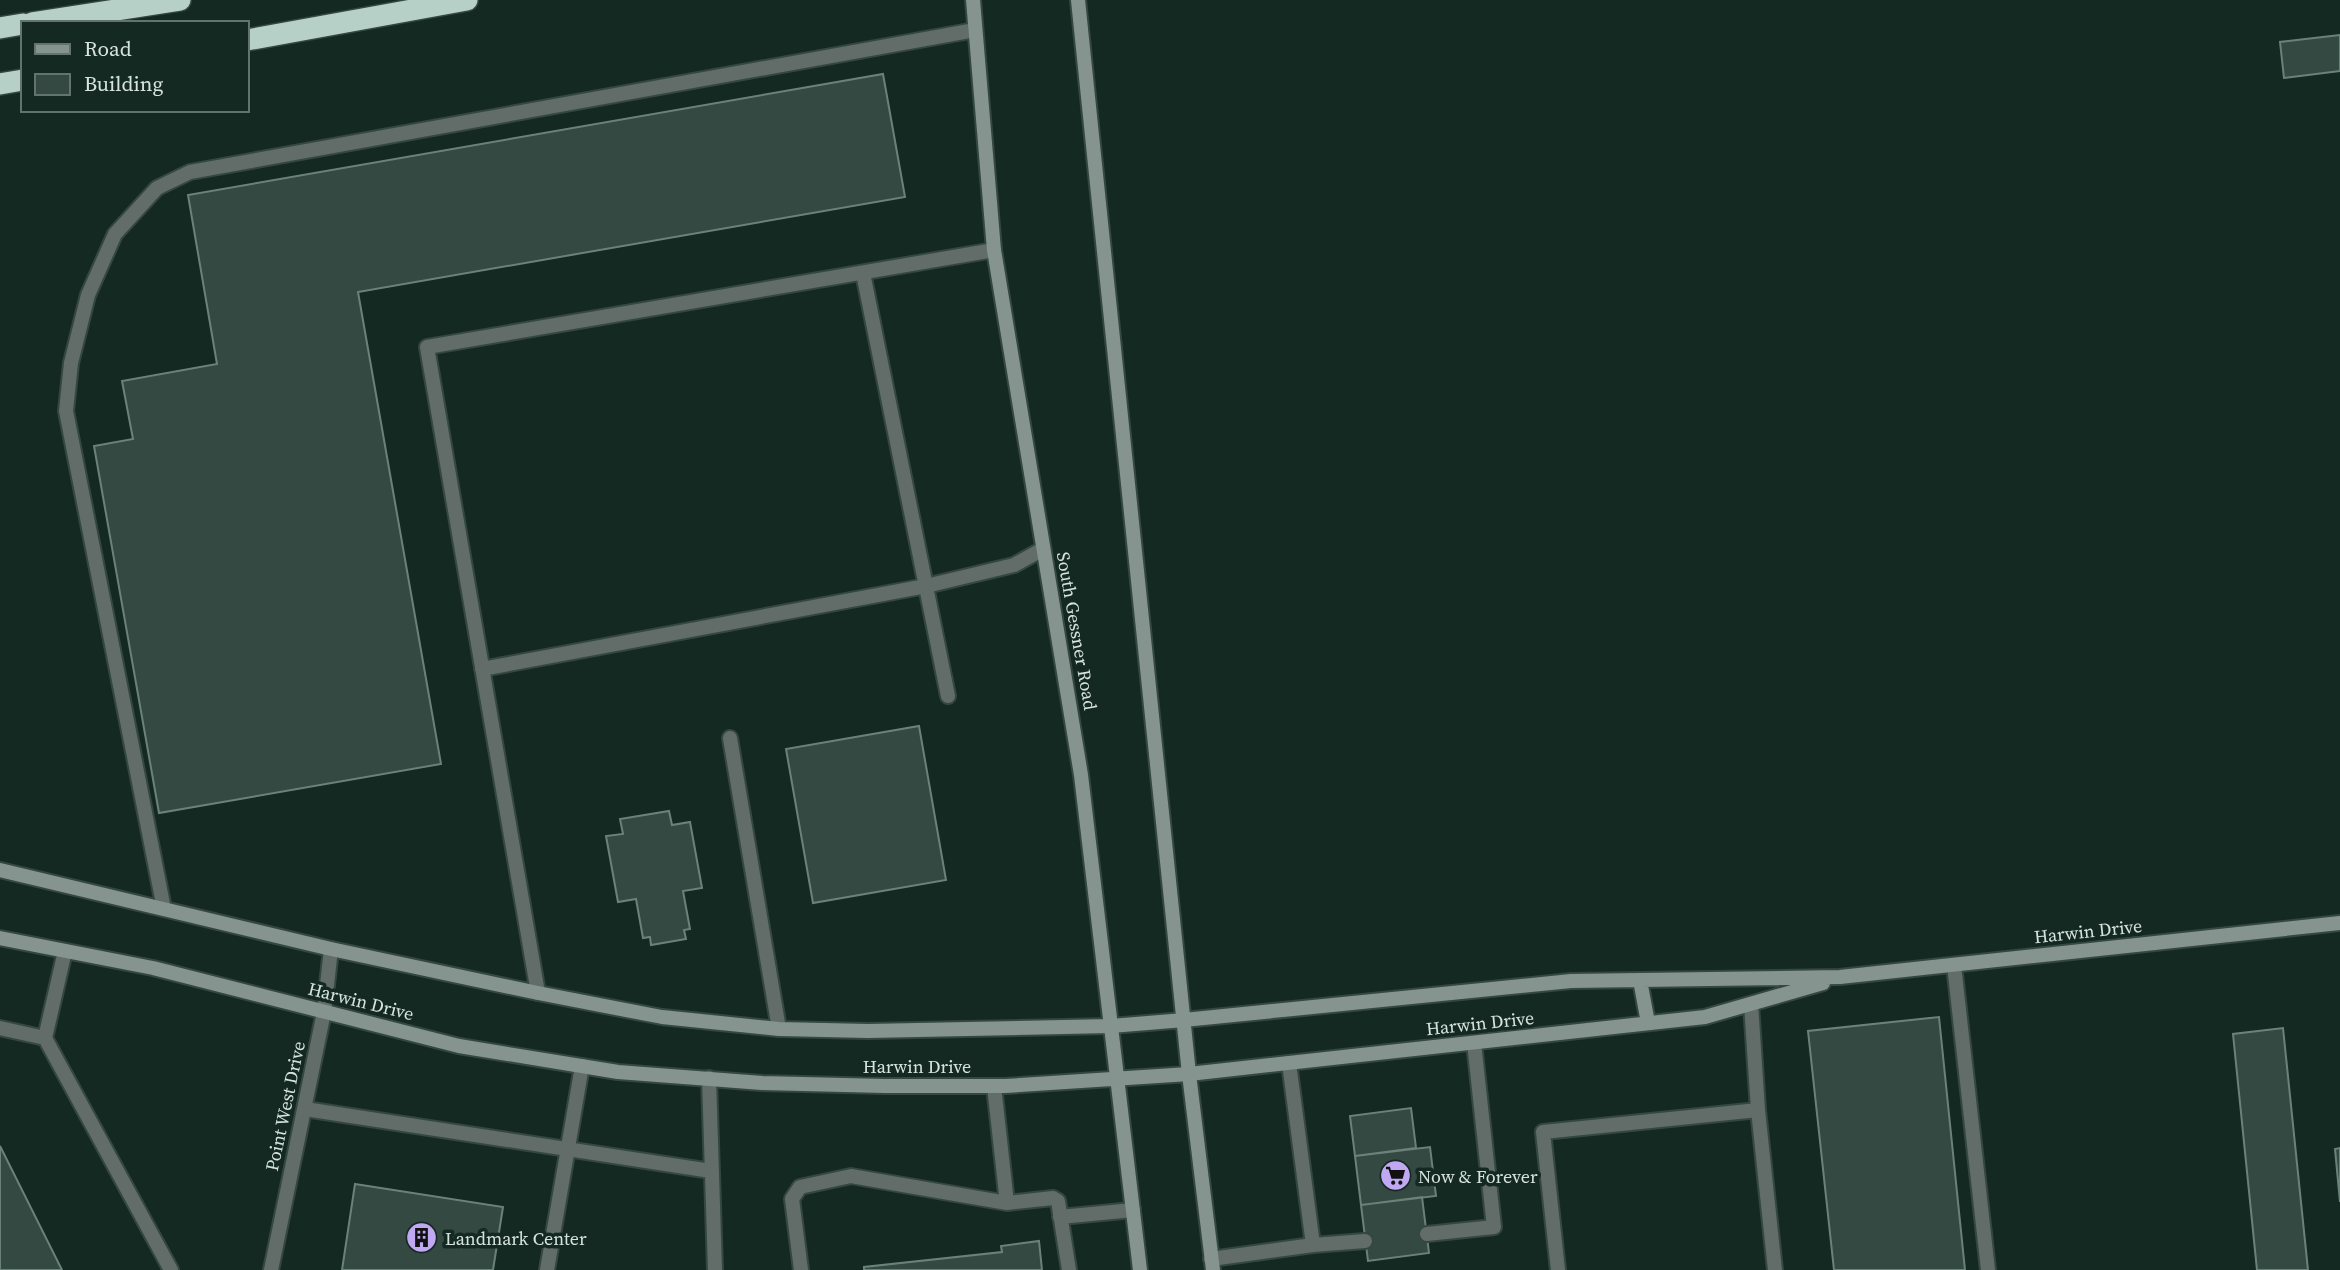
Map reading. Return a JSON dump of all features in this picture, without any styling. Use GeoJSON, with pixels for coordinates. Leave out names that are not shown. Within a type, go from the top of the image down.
{"type":"FeatureCollection","features":[{"type":"Feature","properties":{"kind":"highway"},"geometry":{"type":"LineString","coordinates":[[45,21],[180,0]]}},
{"type":"Feature","properties":{"kind":"highway"},"geometry":{"type":"LineString","coordinates":[[248,40],[467,0]]}},
{"type":"Feature","properties":{"kind":"highway"},"geometry":{"type":"LineString","coordinates":[[0,28],[21,24]]}},
{"type":"Feature","properties":{"kind":"highway"},"geometry":{"type":"LineString","coordinates":[[0,84],[21,80]]}},
{"type":"Feature","properties":{"kind":"main road","name":"South Gessner Road"},"geometry":{"type":"LineString","coordinates":[[973,0],[994,250],[1082,775],[1140,1270]]}},
{"type":"Feature","properties":{"kind":"main road"},"geometry":{"type":"LineString","coordinates":[[1078,0],[1189,1074],[1212,1265]]}},
{"type":"Feature","properties":{"kind":"main road","name":"Harwin Drive"},"geometry":{"type":"LineString","coordinates":[[0,870],[331,949],[538,993],[662,1017],[779,1029],[868,1031],[1111,1026],[1571,981],[1840,978],[2340,923]]}},
{"type":"Feature","properties":{"kind":"main road","name":"Harwin Drive"},"geometry":{"type":"LineString","coordinates":[[0,938],[153,968],[459,1046],[618,1072],[762,1083],[872,1086],[994,1086],[1189,1074],[1474,1043],[1705,1017],[1840,978]]}},
{"type":"Feature","properties":{"kind":"main road"},"geometry":{"type":"LineString","coordinates":[[1640,981],[1648,1023]]}},
{"type":"Feature","properties":{"kind":"street"},"geometry":{"type":"LineString","coordinates":[[164,909],[66,411],[71,363],[88,295],[115,234],[157,188],[190,172],[975,30]]}},
{"type":"Feature","properties":{"kind":"street"},"geometry":{"type":"LineString","coordinates":[[538,993],[427,347],[994,250]]}},
{"type":"Feature","properties":{"kind":"street"},"geometry":{"type":"LineString","coordinates":[[863,273],[948,696]]}},
{"type":"Feature","properties":{"kind":"street"},"geometry":{"type":"LineString","coordinates":[[482,669],[926,586],[1014,565],[1043,549]]}},
{"type":"Feature","properties":{"kind":"street"},"geometry":{"type":"LineString","coordinates":[[730,738],[779,1029]]}},
{"type":"Feature","properties":{"kind":"street","name":"Point West Drive"},"geometry":{"type":"LineString","coordinates":[[271,1270],[324,1012],[331,949]]}},
{"type":"Feature","properties":{"kind":"street"},"geometry":{"type":"LineString","coordinates":[[65,951],[45,1038],[171,1270]]}},
{"type":"Feature","properties":{"kind":"street"},"geometry":{"type":"LineString","coordinates":[[1954,965],[1988,1270]]}},
{"type":"Feature","properties":{"kind":"street"},"geometry":{"type":"LineString","coordinates":[[1751,1004],[1758,1110],[1775,1270]]}},
{"type":"Feature","properties":{"kind":"street"},"geometry":{"type":"LineString","coordinates":[[0,1028],[45,1038]]}},
{"type":"Feature","properties":{"kind":"street"},"geometry":{"type":"LineString","coordinates":[[1427,1234],[1493,1227],[1474,1043]]}},
{"type":"Feature","properties":{"kind":"street"},"geometry":{"type":"LineString","coordinates":[[1289,1063],[1313,1245]]}},
{"type":"Feature","properties":{"kind":"street"},"geometry":{"type":"LineString","coordinates":[[547,1270],[582,1066]]}},
{"type":"Feature","properties":{"kind":"street"},"geometry":{"type":"LineString","coordinates":[[709,1078],[715,1270]]}},
{"type":"Feature","properties":{"kind":"street"},"geometry":{"type":"LineString","coordinates":[[994,1086],[1007,1203]]}},
{"type":"Feature","properties":{"kind":"street"},"geometry":{"type":"LineString","coordinates":[[305,1109],[711,1171]]}},
{"type":"Feature","properties":{"kind":"street"},"geometry":{"type":"LineString","coordinates":[[1558,1270],[1543,1132],[1758,1110]]}},
{"type":"Feature","properties":{"kind":"street"},"geometry":{"type":"LineString","coordinates":[[801,1270],[792,1199],[800,1187],[851,1177],[1007,1203],[1053,1198],[1058,1201],[1069,1270]]}},
{"type":"Feature","properties":{"kind":"street"},"geometry":{"type":"LineString","coordinates":[[1060,1217],[1133,1210]]}},
{"type":"Feature","properties":{"kind":"street"},"geometry":{"type":"LineString","coordinates":[[1212,1265],[1313,1245],[1365,1241]]}},
{"type":"Feature","properties":{"kind":"building"},"geometry":{"type":"Polygon","coordinates":[[[2340,35],[2340,71],[2284,78],[2280,42],[2340,35]]]}},
{"type":"Feature","properties":{"kind":"building"},"geometry":{"type":"Polygon","coordinates":[[[883,74],[905,197],[358,292],[441,764],[159,813],[94,446],[133,439],[122,381],[217,364],[188,195],[883,74]]]}},
{"type":"Feature","properties":{"kind":"building"},"geometry":{"type":"Polygon","coordinates":[[[919,726],[946,880],[813,903],[786,749],[919,726]]]}},
{"type":"Feature","properties":{"kind":"building"},"geometry":{"type":"Polygon","coordinates":[[[669,811],[672,825],[690,822],[702,888],[683,891],[690,929],[684,930],[686,939],[651,945],[650,937],[643,938],[636,899],[618,902],[606,836],[623,834],[620,819],[669,811]]]}},
{"type":"Feature","properties":{"kind":"building"},"geometry":{"type":"Polygon","coordinates":[[[1939,1017],[1965,1270],[1834,1270],[1808,1031],[1939,1017]]]}},
{"type":"Feature","properties":{"kind":"building"},"geometry":{"type":"Polygon","coordinates":[[[2283,1028],[2308,1270],[2257,1270],[2233,1034],[2283,1028]]]}},
{"type":"Feature","properties":{"kind":"building","name":"Now & Forever"},"geometry":{"type":"Polygon","coordinates":[[[1411,1108],[1416,1148],[1355,1156],[1350,1116],[1411,1108]]]}},
{"type":"Feature","properties":{"kind":"building"},"geometry":{"type":"Polygon","coordinates":[[[0,1146],[62,1270],[0,1270],[0,1146]]]}},
{"type":"Feature","properties":{"kind":"building","name":"Now & Forever"},"geometry":{"type":"Polygon","coordinates":[[[1430,1147],[1436,1196],[1361,1205],[1355,1156],[1430,1147]]]}},
{"type":"Feature","properties":{"kind":"building"},"geometry":{"type":"Polygon","coordinates":[[[2340,1148],[2340,1202],[2335,1149],[2340,1148]]]}},
{"type":"Feature","properties":{"kind":"building","name":"Landmark Center"},"geometry":{"type":"Polygon","coordinates":[[[355,1184],[503,1207],[493,1270],[342,1270],[355,1184]]]}},
{"type":"Feature","properties":{"kind":"building","name":"Now & Forever"},"geometry":{"type":"Polygon","coordinates":[[[1422,1197],[1429,1253],[1368,1261],[1361,1205],[1422,1197]]]}},
{"type":"Feature","properties":{"kind":"building"},"geometry":{"type":"Polygon","coordinates":[[[1039,1241],[1042,1270],[864,1270],[864,1267],[1002,1252],[1001,1246],[1039,1241]]]}},
{"type":"Feature","properties":{"kind":"place","name":"Now & Forever"},"geometry":{"type":"Point","coordinates":[1395,1176]}},
{"type":"Feature","properties":{"kind":"place","name":"Landmark Center"},"geometry":{"type":"Point","coordinates":[422,1238]}}]}
